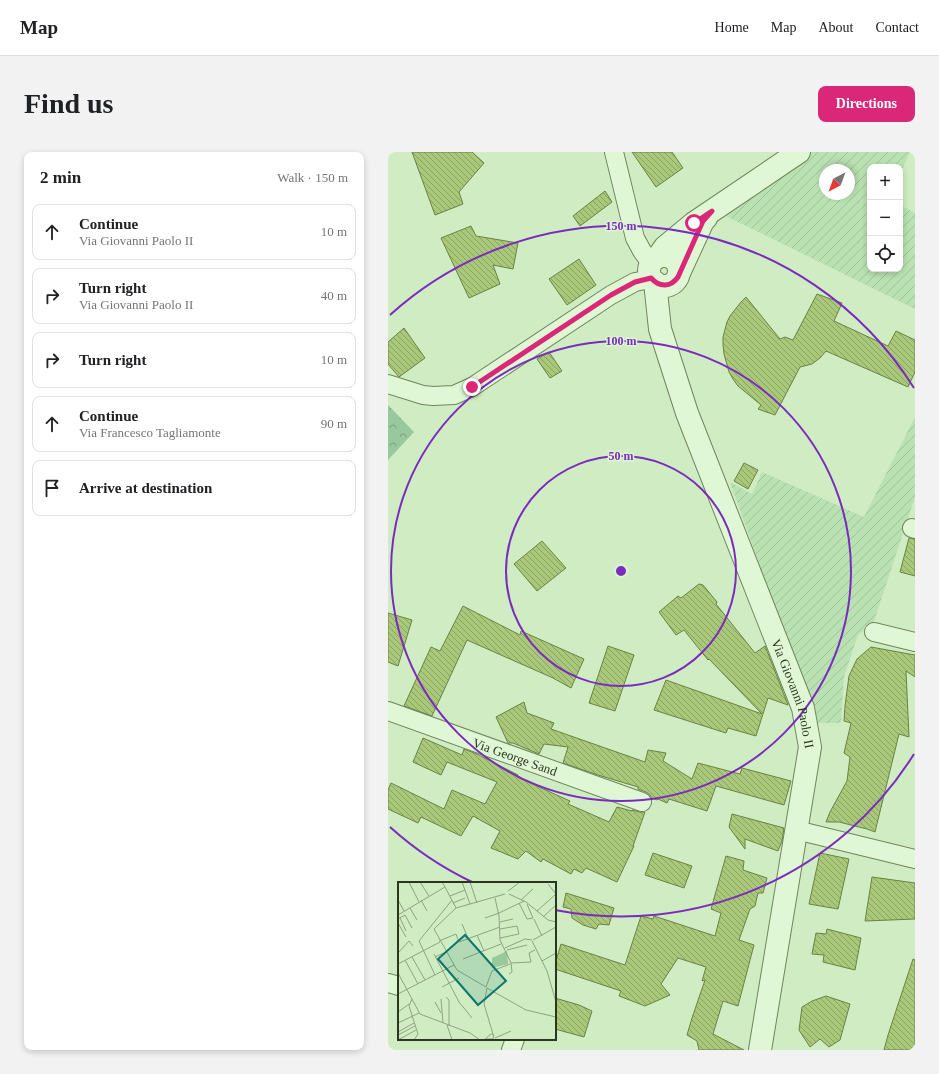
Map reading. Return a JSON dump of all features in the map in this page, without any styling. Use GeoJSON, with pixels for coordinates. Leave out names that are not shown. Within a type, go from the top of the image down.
{"type":"FeatureCollection","features":[{"type":"Feature","properties":{"kind":"street"},"geometry":{"type":"LineString","coordinates":[[614,152],[635,238],[654,270]]}},
{"type":"Feature","properties":{"kind":"street","name":"Via Giovanni Paolo II"},"geometry":{"type":"LineString","coordinates":[[760,1050],[810,747],[803,708],[690,421],[667,354],[660,329],[654,270],[665,246],[694,223],[799,152]]}},
{"type":"Feature","properties":{"kind":"street","name":"Via Giovanni Paolo II"},"geometry":{"type":"LineString","coordinates":[[667,354],[669,319],[678,276],[703,221],[712,211]]}},
{"type":"Feature","properties":{"kind":"street"},"geometry":{"type":"LineString","coordinates":[[388,384],[423,395],[454,395],[472,387],[611,295],[654,270],[662,256],[667,256],[675,260],[679,267],[678,276]]}},
{"type":"Feature","properties":{"kind":"street"},"geometry":{"type":"LineString","coordinates":[[874,632],[915,642]]}},
{"type":"Feature","properties":{"kind":"street","name":"Via George Sand"},"geometry":{"type":"LineString","coordinates":[[388,711],[642,802]]}},
{"type":"Feature","properties":{"kind":"street"},"geometry":{"type":"LineString","coordinates":[[796,830],[915,859]]}},
{"type":"Feature","properties":{"kind":"street"},"geometry":{"type":"LineString","coordinates":[[388,983],[398,986]]}},
{"type":"Feature","properties":{"kind":"street"},"geometry":{"type":"LineString","coordinates":[[511,1050],[515,1040]]}},
{"type":"Feature","properties":{"kind":"green space"},"geometry":{"type":"Polygon","coordinates":[[[812,152],[910,152],[903,167],[903,164],[867,164],[867,272],[903,272],[903,207],[915,213],[915,309],[726,216],[804,160],[812,152]]]}},
{"type":"Feature","properties":{"kind":"green space"},"geometry":{"type":"Polygon","coordinates":[[[388,405],[414,432],[388,460],[388,405]]]}},
{"type":"Feature","properties":{"kind":"green space"},"geometry":{"type":"Polygon","coordinates":[[[915,417],[915,497],[873,624],[858,635],[844,677],[841,723],[816,723],[730,482],[752,494],[762,472],[864,517],[915,417]]]}},
{"type":"Feature","properties":{"kind":"building"},"geometry":{"type":"Polygon","coordinates":[[[412,152],[472,152],[484,163],[459,192],[463,204],[435,215],[412,152]]]}},
{"type":"Feature","properties":{"kind":"building"},"geometry":{"type":"Polygon","coordinates":[[[632,152],[672,152],[683,168],[656,187],[632,152]]]}},
{"type":"Feature","properties":{"kind":"building"},"geometry":{"type":"Polygon","coordinates":[[[605,191],[612,202],[580,226],[573,216],[605,191]]]}},
{"type":"Feature","properties":{"kind":"building"},"geometry":{"type":"Polygon","coordinates":[[[471,226],[476,236],[518,243],[513,269],[493,265],[500,284],[469,298],[441,238],[471,226]]]}},
{"type":"Feature","properties":{"kind":"building"},"geometry":{"type":"Polygon","coordinates":[[[579,259],[596,285],[567,305],[549,279],[579,259]]]}},
{"type":"Feature","properties":{"kind":"building"},"geometry":{"type":"Polygon","coordinates":[[[817,294],[842,303],[834,321],[888,346],[896,331],[915,340],[915,372],[908,387],[826,351],[812,364],[800,367],[775,415],[758,409],[761,405],[738,386],[729,372],[724,354],[723,337],[730,316],[746,297],[780,339],[785,337],[793,340],[817,294]]]}},
{"type":"Feature","properties":{"kind":"building"},"geometry":{"type":"Polygon","coordinates":[[[404,328],[425,358],[399,377],[388,364],[388,342],[404,328]]]}},
{"type":"Feature","properties":{"kind":"building"},"geometry":{"type":"Polygon","coordinates":[[[549,352],[562,371],[550,378],[537,359],[549,352]]]}},
{"type":"Feature","properties":{"kind":"building"},"geometry":{"type":"Polygon","coordinates":[[[744,463],[758,470],[748,489],[734,481],[744,463]]]}},
{"type":"Feature","properties":{"kind":"building"},"geometry":{"type":"Polygon","coordinates":[[[909,538],[915,539],[915,576],[900,572],[909,538]]]}},
{"type":"Feature","properties":{"kind":"building"},"geometry":{"type":"Polygon","coordinates":[[[542,541],[566,568],[537,591],[514,564],[542,541]]]}},
{"type":"Feature","properties":{"kind":"building"},"geometry":{"type":"Polygon","coordinates":[[[699,584],[703,585],[717,602],[716,604],[755,653],[765,646],[788,705],[768,698],[756,736],[728,728],[726,733],[654,710],[666,680],[762,714],[709,659],[708,660],[684,630],[676,635],[659,612],[678,596],[681,598],[699,584]]]}},
{"type":"Feature","properties":{"kind":"building"},"geometry":{"type":"Polygon","coordinates":[[[463,606],[520,635],[521,631],[584,659],[571,688],[553,678],[467,640],[432,716],[404,706],[431,647],[440,651],[463,606]]]}},
{"type":"Feature","properties":{"kind":"building"},"geometry":{"type":"Polygon","coordinates":[[[388,613],[412,620],[398,666],[388,662],[388,613]]]}},
{"type":"Feature","properties":{"kind":"building"},"geometry":{"type":"Polygon","coordinates":[[[608,646],[634,655],[615,711],[589,703],[608,646]]]}},
{"type":"Feature","properties":{"kind":"building"},"geometry":{"type":"Polygon","coordinates":[[[871,647],[915,655],[915,677],[906,671],[909,737],[899,734],[875,832],[839,822],[826,822],[847,781],[850,757],[844,753],[851,723],[844,721],[849,676],[857,659],[871,647]]]}},
{"type":"Feature","properties":{"kind":"building"},"geometry":{"type":"Polygon","coordinates":[[[524,702],[527,713],[554,723],[551,729],[645,762],[648,750],[666,753],[663,761],[692,779],[698,763],[740,774],[742,768],[791,781],[784,805],[716,786],[707,811],[669,799],[667,803],[652,798],[646,792],[638,789],[638,787],[563,763],[568,747],[544,744],[539,754],[513,743],[508,743],[496,717],[524,702]]]}},
{"type":"Feature","properties":{"kind":"building"},"geometry":{"type":"Polygon","coordinates":[[[423,738],[462,755],[464,749],[477,754],[518,775],[517,777],[570,801],[568,804],[609,822],[617,807],[632,811],[645,812],[634,846],[617,882],[586,868],[582,873],[574,869],[571,874],[543,859],[541,862],[526,851],[518,859],[491,848],[500,831],[473,816],[461,836],[421,817],[418,823],[388,809],[388,790],[391,783],[444,809],[452,790],[485,804],[497,782],[447,762],[441,775],[413,762],[423,738]]]}},
{"type":"Feature","properties":{"kind":"building"},"geometry":{"type":"Polygon","coordinates":[[[732,814],[784,828],[782,841],[778,851],[745,839],[745,849],[729,827],[732,814]]]}},
{"type":"Feature","properties":{"kind":"building"},"geometry":{"type":"Polygon","coordinates":[[[653,853],[692,866],[684,888],[645,875],[653,853]]]}},
{"type":"Feature","properties":{"kind":"building"},"geometry":{"type":"Polygon","coordinates":[[[820,853],[849,859],[838,909],[809,904],[820,853]]]}},
{"type":"Feature","properties":{"kind":"building"},"geometry":{"type":"Polygon","coordinates":[[[726,856],[744,861],[743,870],[767,878],[763,893],[758,893],[755,906],[750,909],[739,940],[754,945],[738,1006],[723,1001],[713,1034],[744,1050],[699,1050],[697,1041],[687,1035],[705,980],[702,981],[706,967],[678,958],[661,984],[670,995],[645,1006],[619,996],[621,991],[556,969],[556,961],[561,944],[625,965],[641,916],[653,919],[654,916],[715,936],[721,913],[711,909],[726,856]]]}},
{"type":"Feature","properties":{"kind":"building"},"geometry":{"type":"Polygon","coordinates":[[[872,877],[915,883],[915,919],[865,921],[872,877]]]}},
{"type":"Feature","properties":{"kind":"building"},"geometry":{"type":"Polygon","coordinates":[[[566,893],[614,908],[609,925],[599,924],[596,929],[583,925],[572,918],[571,909],[563,907],[566,893]]]}},
{"type":"Feature","properties":{"kind":"building"},"geometry":{"type":"Polygon","coordinates":[[[827,929],[861,938],[855,970],[823,962],[824,955],[812,954],[816,933],[826,934],[827,929]]]}},
{"type":"Feature","properties":{"kind":"building"},"geometry":{"type":"Polygon","coordinates":[[[913,959],[915,960],[915,1050],[884,1050],[888,1035],[913,959]]]}},
{"type":"Feature","properties":{"kind":"building"},"geometry":{"type":"Polygon","coordinates":[[[826,996],[850,1004],[840,1040],[829,1047],[820,1039],[810,1047],[799,1030],[802,1007],[812,1001],[826,996]]]}},
{"type":"Feature","properties":{"kind":"building"},"geometry":{"type":"Polygon","coordinates":[[[556,998],[579,1005],[592,1011],[584,1037],[556,1029],[556,998]]]}},
{"type":"Feature","properties":{"kind":"route"},"geometry":{"type":"LineString","coordinates":[[472,387],[611,295],[635,282],[651,278],[659,285],[664,286],[672,284],[678,277],[703,221],[712,211],[694,223]]}}]}
